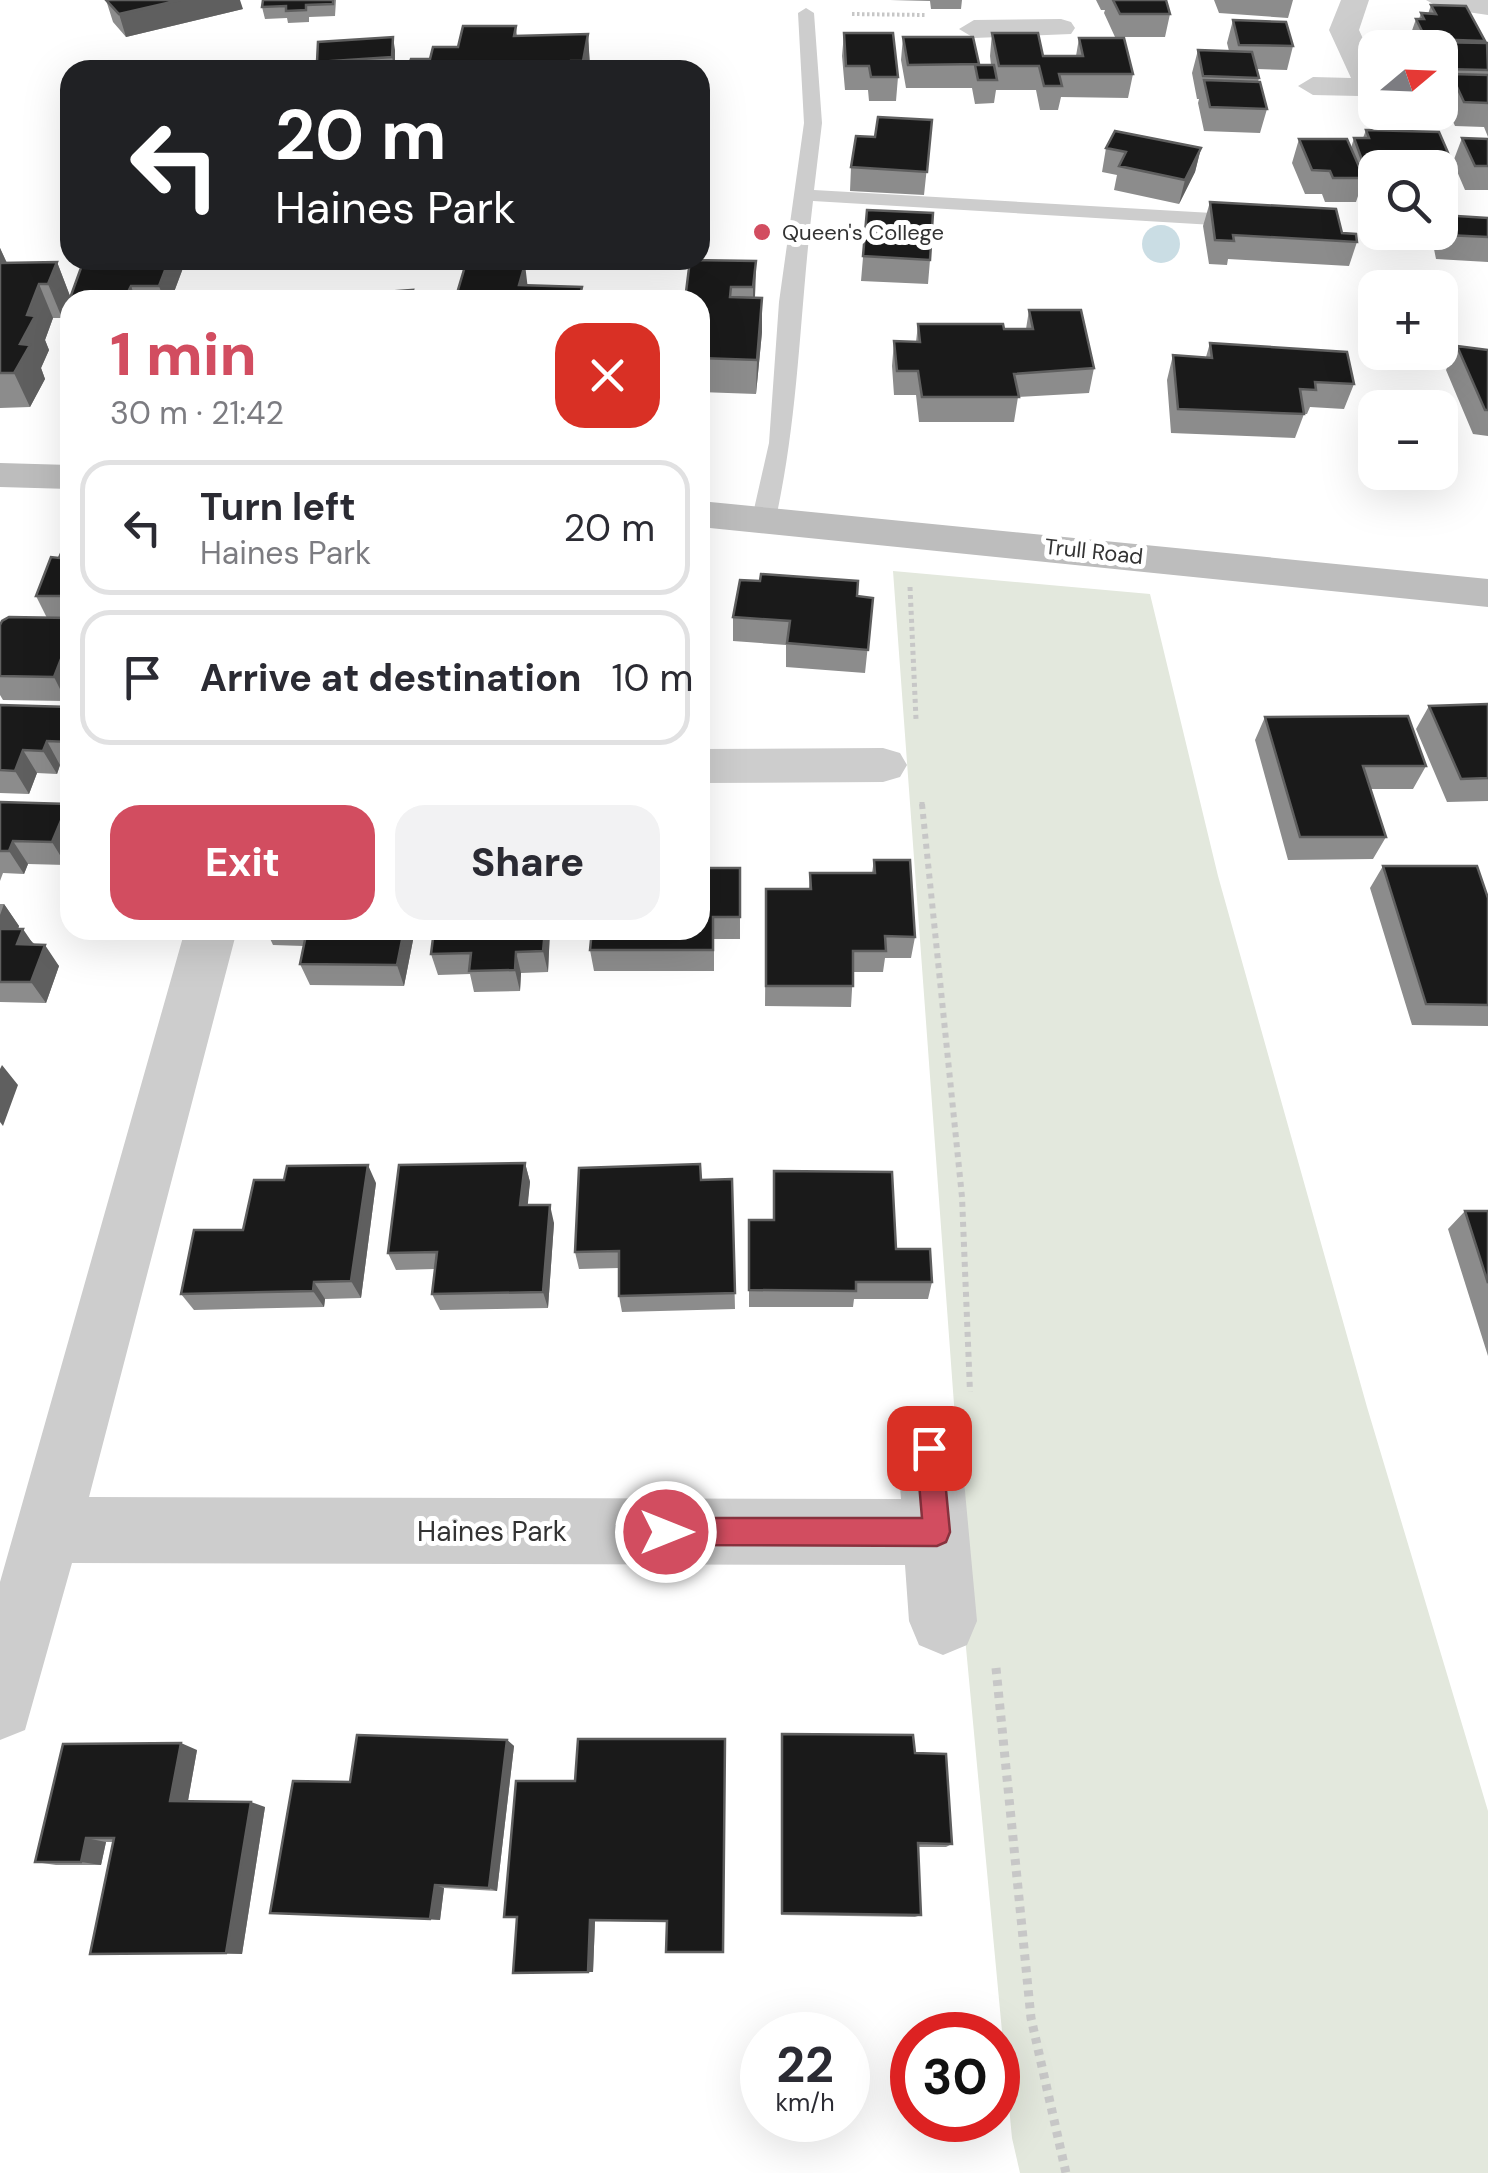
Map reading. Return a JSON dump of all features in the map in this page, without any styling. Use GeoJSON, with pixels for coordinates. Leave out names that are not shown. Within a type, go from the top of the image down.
{"type":"FeatureCollection","features":[{"type":"Feature","properties":{"kind":"street"},"geometry":{"type":"LineString","coordinates":[[1355,0],[1344,30],[1358,61]]}},
{"type":"Feature","properties":{"kind":"street"},"geometry":{"type":"LineString","coordinates":[[1440,0],[1488,6]]}},
{"type":"Feature","properties":{"kind":"street"},"geometry":{"type":"LineString","coordinates":[[974,28],[1021,14],[1061,28]]}},
{"type":"Feature","properties":{"kind":"street"},"geometry":{"type":"LineString","coordinates":[[1312,86],[1358,97]]}},
{"type":"Feature","properties":{"kind":"street"},"geometry":{"type":"LineString","coordinates":[[0,475],[60,477]]}},
{"type":"Feature","properties":{"kind":"street","name":"Trull Road"},"geometry":{"type":"LineString","coordinates":[[710,515],[1488,593]]}},
{"type":"Feature","properties":{"kind":"street"},"geometry":{"type":"LineString","coordinates":[[710,766],[897,758]]}},
{"type":"Feature","properties":{"kind":"street"},"geometry":{"type":"LineString","coordinates":[[0,1705],[209,940]]}},
{"type":"Feature","properties":{"kind":"street"},"geometry":{"type":"LineString","coordinates":[[950,1427],[937,1532],[969,1638]]}},
{"type":"Feature","properties":{"kind":"street","name":"Haines Park"},"geometry":{"type":"LineString","coordinates":[[47,1530],[937,1532]]}},
{"type":"Feature","properties":{"kind":"lane"},"geometry":{"type":"LineString","coordinates":[[764,518],[781,442],[790,302],[813,124],[806,13]]}},
{"type":"Feature","properties":{"kind":"lane"},"geometry":{"type":"LineString","coordinates":[[804,195],[1262,222]]}},
{"type":"Feature","properties":{"kind":"path"},"geometry":{"type":"LineString","coordinates":[[806,13],[928,16]]}},
{"type":"Feature","properties":{"kind":"path"},"geometry":{"type":"LineString","coordinates":[[899,532],[910,586],[897,758],[962,1196],[950,1427]]}},
{"type":"Feature","properties":{"kind":"path"},"geometry":{"type":"LineString","coordinates":[[969,1638],[1031,2018],[1066,2173]]}},
{"type":"Feature","properties":{"kind":"shaded area"},"geometry":{"type":"Polygon","coordinates":[[[1161,225],[1174,231],[1180,244],[1174,257],[1161,263],[1148,257],[1142,244],[1148,231],[1161,225]]]}},
{"type":"Feature","properties":{"kind":"shaded area"},"geometry":{"type":"Polygon","coordinates":[[[893,571],[1150,594],[1218,876],[1367,1407],[1488,1811],[1488,2173],[1020,2173],[1013,2142],[1020,2142],[1020,2012],[1000,2012],[965,1637],[955,1418],[893,571]]]}},
{"type":"Feature","properties":{"kind":"building"},"geometry":{"type":"Polygon","coordinates":[[[106,0],[180,0],[119,14],[106,0]]]}},
{"type":"Feature","properties":{"kind":"building"},"geometry":{"type":"Polygon","coordinates":[[[263,0],[333,0],[333,4],[286,11],[286,6],[262,7],[263,0]]]}},
{"type":"Feature","properties":{"kind":"building"},"geometry":{"type":"Polygon","coordinates":[[[1113,0],[1166,0],[1170,14],[1120,14],[1113,0]]]}},
{"type":"Feature","properties":{"kind":"building"},"geometry":{"type":"Polygon","coordinates":[[[1431,5],[1466,6],[1485,41],[1458,40],[1458,30],[1422,30],[1416,19],[1424,19],[1421,13],[1436,14],[1431,5]]]}},
{"type":"Feature","properties":{"kind":"building"},"geometry":{"type":"Polygon","coordinates":[[[1233,20],[1286,22],[1293,46],[1239,45],[1233,20]]]}},
{"type":"Feature","properties":{"kind":"building"},"geometry":{"type":"Polygon","coordinates":[[[463,26],[516,26],[514,36],[588,34],[583,60],[411,60],[430,59],[433,47],[458,47],[463,26]]]}},
{"type":"Feature","properties":{"kind":"building"},"geometry":{"type":"Polygon","coordinates":[[[844,33],[893,33],[898,77],[871,77],[869,66],[846,66],[844,33]]]}},
{"type":"Feature","properties":{"kind":"building"},"geometry":{"type":"Polygon","coordinates":[[[992,33],[1038,33],[1043,56],[1083,56],[1079,38],[1124,38],[1133,74],[1059,74],[1062,86],[1044,86],[1039,66],[999,66],[992,33]]]}},
{"type":"Feature","properties":{"kind":"building"},"geometry":{"type":"Polygon","coordinates":[[[393,37],[392,57],[317,60],[318,42],[393,37]]]}},
{"type":"Feature","properties":{"kind":"building"},"geometry":{"type":"Polygon","coordinates":[[[903,37],[973,37],[979,64],[908,65],[903,37]]]}},
{"type":"Feature","properties":{"kind":"building"},"geometry":{"type":"Polygon","coordinates":[[[1458,42],[1487,43],[1488,70],[1458,69],[1458,42]]]}},
{"type":"Feature","properties":{"kind":"building"},"geometry":{"type":"Polygon","coordinates":[[[1198,50],[1252,52],[1259,78],[1203,76],[1198,50]]]}},
{"type":"Feature","properties":{"kind":"building"},"geometry":{"type":"Polygon","coordinates":[[[975,65],[994,65],[997,80],[978,80],[975,65]]]}},
{"type":"Feature","properties":{"kind":"building"},"geometry":{"type":"Polygon","coordinates":[[[1458,74],[1488,75],[1488,103],[1464,102],[1458,89],[1458,74]]]}},
{"type":"Feature","properties":{"kind":"building"},"geometry":{"type":"Polygon","coordinates":[[[1204,80],[1260,82],[1267,109],[1210,107],[1204,80]]]}},
{"type":"Feature","properties":{"kind":"building"},"geometry":{"type":"Polygon","coordinates":[[[878,117],[932,120],[927,172],[851,167],[856,136],[875,137],[878,117]]]}},
{"type":"Feature","properties":{"kind":"building"},"geometry":{"type":"Polygon","coordinates":[[[1366,130],[1439,132],[1447,150],[1358,150],[1354,138],[1369,138],[1366,130]]]}},
{"type":"Feature","properties":{"kind":"building"},"geometry":{"type":"Polygon","coordinates":[[[1115,131],[1201,148],[1185,180],[1119,166],[1126,152],[1106,148],[1115,131]]]}},
{"type":"Feature","properties":{"kind":"building"},"geometry":{"type":"Polygon","coordinates":[[[1462,138],[1488,139],[1488,166],[1475,166],[1462,138]]]}},
{"type":"Feature","properties":{"kind":"building"},"geometry":{"type":"Polygon","coordinates":[[[1299,139],[1347,139],[1358,164],[1358,178],[1333,178],[1330,171],[1312,170],[1299,139]]]}},
{"type":"Feature","properties":{"kind":"building"},"geometry":{"type":"Polygon","coordinates":[[[1210,202],[1336,209],[1342,233],[1356,234],[1357,242],[1233,235],[1234,241],[1215,240],[1210,202]]]}},
{"type":"Feature","properties":{"kind":"building"},"geometry":{"type":"Polygon","coordinates":[[[867,210],[933,213],[930,260],[863,256],[867,210]]]}},
{"type":"Feature","properties":{"kind":"building"},"geometry":{"type":"Polygon","coordinates":[[[1458,216],[1488,218],[1488,237],[1458,236],[1458,216]]]}},
{"type":"Feature","properties":{"kind":"building"},"geometry":{"type":"Polygon","coordinates":[[[710,260],[756,261],[753,287],[731,287],[730,297],[762,298],[757,360],[710,358],[710,290],[686,290],[689,270],[710,270],[710,260]]]}},
{"type":"Feature","properties":{"kind":"building"},"geometry":{"type":"Polygon","coordinates":[[[57,262],[48,284],[39,284],[27,315],[35,316],[20,344],[30,345],[14,373],[0,373],[0,263],[57,262]]]}},
{"type":"Feature","properties":{"kind":"building"},"geometry":{"type":"Polygon","coordinates":[[[80,270],[165,270],[159,286],[73,290],[80,270]]]}},
{"type":"Feature","properties":{"kind":"building"},"geometry":{"type":"Polygon","coordinates":[[[464,270],[523,270],[519,285],[582,287],[581,290],[458,290],[464,270]]]}},
{"type":"Feature","properties":{"kind":"building"},"geometry":{"type":"Polygon","coordinates":[[[1029,310],[1081,310],[1094,368],[1014,374],[1019,397],[922,397],[918,371],[897,371],[894,341],[920,342],[918,324],[1003,324],[1004,329],[1033,329],[1029,310]]]}},
{"type":"Feature","properties":{"kind":"building"},"geometry":{"type":"Polygon","coordinates":[[[1210,343],[1347,352],[1354,384],[1315,382],[1316,390],[1300,389],[1304,414],[1178,409],[1173,355],[1212,358],[1210,343]]]}},
{"type":"Feature","properties":{"kind":"building"},"geometry":{"type":"Polygon","coordinates":[[[1458,346],[1488,350],[1485,410],[1458,348],[1458,346]]]}},
{"type":"Feature","properties":{"kind":"building"},"geometry":{"type":"Polygon","coordinates":[[[51,557],[59,558],[60,596],[36,596],[51,557]]]}},
{"type":"Feature","properties":{"kind":"building"},"geometry":{"type":"Polygon","coordinates":[[[761,574],[858,581],[857,596],[873,598],[868,650],[787,643],[790,621],[733,617],[740,580],[760,581],[761,574]]]}},
{"type":"Feature","properties":{"kind":"building"},"geometry":{"type":"Polygon","coordinates":[[[9,617],[60,618],[60,662],[54,677],[0,676],[2,621],[9,617]]]}},
{"type":"Feature","properties":{"kind":"building"},"geometry":{"type":"Polygon","coordinates":[[[1488,704],[1488,778],[1461,779],[1429,706],[1488,704]]]}},
{"type":"Feature","properties":{"kind":"building"},"geometry":{"type":"Polygon","coordinates":[[[0,705],[60,707],[60,742],[47,741],[43,751],[23,750],[15,771],[0,770],[0,705]]]}},
{"type":"Feature","properties":{"kind":"building"},"geometry":{"type":"Polygon","coordinates":[[[1408,716],[1426,766],[1363,766],[1386,837],[1300,837],[1265,717],[1408,716]]]}},
{"type":"Feature","properties":{"kind":"building"},"geometry":{"type":"Polygon","coordinates":[[[0,802],[60,804],[60,823],[52,842],[13,841],[9,851],[0,851],[0,802]]]}},
{"type":"Feature","properties":{"kind":"building"},"geometry":{"type":"Polygon","coordinates":[[[874,860],[910,860],[915,937],[885,936],[886,951],[853,951],[853,986],[766,986],[766,889],[811,889],[810,873],[875,873],[874,860]]]}},
{"type":"Feature","properties":{"kind":"building"},"geometry":{"type":"Polygon","coordinates":[[[1383,866],[1477,866],[1488,898],[1488,1005],[1426,1004],[1383,866]]]}},
{"type":"Feature","properties":{"kind":"building"},"geometry":{"type":"Polygon","coordinates":[[[710,868],[740,868],[740,917],[713,917],[713,950],[590,950],[591,940],[710,940],[710,868]]]}},
{"type":"Feature","properties":{"kind":"building"},"geometry":{"type":"Polygon","coordinates":[[[0,929],[23,929],[17,944],[45,945],[31,982],[0,982],[0,929]]]}},
{"type":"Feature","properties":{"kind":"building"},"geometry":{"type":"Polygon","coordinates":[[[305,940],[402,940],[397,965],[300,964],[305,940]]]}},
{"type":"Feature","properties":{"kind":"building"},"geometry":{"type":"Polygon","coordinates":[[[433,940],[544,940],[543,951],[516,952],[515,970],[469,971],[471,953],[431,954],[433,940]]]}},
{"type":"Feature","properties":{"kind":"building"},"geometry":{"type":"Polygon","coordinates":[[[525,1163],[520,1205],[550,1205],[543,1292],[432,1294],[437,1252],[388,1253],[399,1165],[525,1163]]]}},
{"type":"Feature","properties":{"kind":"building"},"geometry":{"type":"Polygon","coordinates":[[[700,1164],[701,1180],[732,1179],[735,1293],[619,1296],[619,1251],[575,1252],[579,1168],[700,1164]]]}},
{"type":"Feature","properties":{"kind":"building"},"geometry":{"type":"Polygon","coordinates":[[[368,1165],[351,1281],[314,1282],[313,1291],[181,1294],[194,1230],[243,1230],[254,1180],[284,1180],[287,1166],[368,1165]]]}},
{"type":"Feature","properties":{"kind":"building"},"geometry":{"type":"Polygon","coordinates":[[[774,1171],[892,1172],[896,1249],[930,1249],[932,1282],[856,1282],[856,1291],[749,1290],[749,1220],[774,1220],[774,1171]]]}},
{"type":"Feature","properties":{"kind":"building"},"geometry":{"type":"Polygon","coordinates":[[[1465,1211],[1488,1211],[1488,1283],[1465,1211]]]}},
{"type":"Feature","properties":{"kind":"building"},"geometry":{"type":"Polygon","coordinates":[[[782,1734],[913,1735],[915,1753],[946,1754],[952,1844],[918,1843],[921,1915],[782,1913],[782,1734]]]}},
{"type":"Feature","properties":{"kind":"building"},"geometry":{"type":"Polygon","coordinates":[[[357,1735],[507,1740],[489,1888],[435,1885],[430,1919],[270,1913],[293,1781],[350,1782],[357,1735]]]}},
{"type":"Feature","properties":{"kind":"building"},"geometry":{"type":"Polygon","coordinates":[[[578,1739],[725,1739],[723,1952],[666,1952],[667,1921],[590,1920],[588,1972],[513,1973],[517,1917],[504,1917],[516,1781],[575,1781],[578,1739]]]}},
{"type":"Feature","properties":{"kind":"building"},"geometry":{"type":"Polygon","coordinates":[[[181,1743],[170,1801],[251,1802],[226,1953],[90,1954],[114,1838],[86,1838],[81,1862],[35,1862],[63,1744],[181,1743]]]}},
{"type":"Feature","properties":{"kind":"place","name":"Queen's College"},"geometry":{"type":"Point","coordinates":[762,232]}},
{"type":"Feature","properties":{"kind":"route"},"geometry":{"type":"LineString","coordinates":[[666,1532],[937,1532],[929,1448]]}}]}
